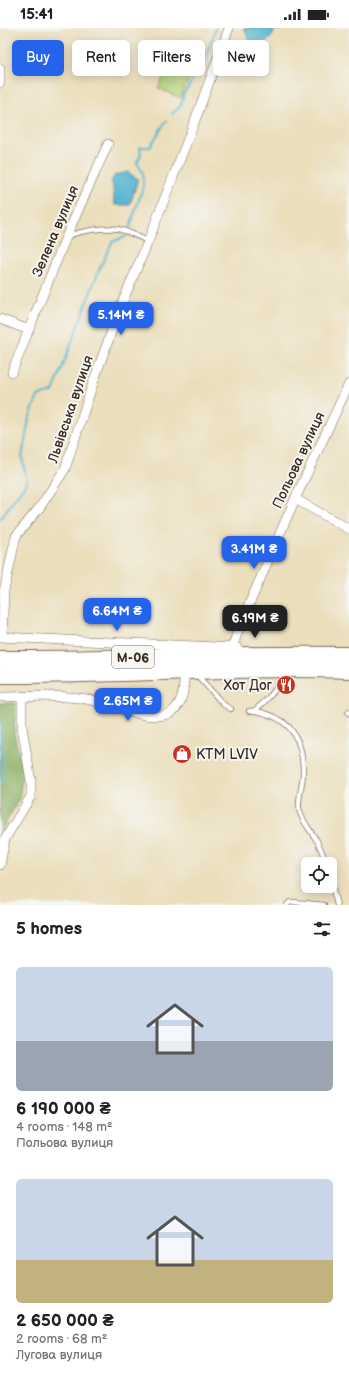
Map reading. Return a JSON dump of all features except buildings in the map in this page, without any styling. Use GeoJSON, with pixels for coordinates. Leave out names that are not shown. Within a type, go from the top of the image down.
{"type":"FeatureCollection","features":[{"type":"Feature","properties":{"kind":"highway","name":"М-06"},"geometry":{"type":"LineString","coordinates":[[0,659],[349,655]]}},
{"type":"Feature","properties":{"kind":"highway","name":"М-06"},"geometry":{"type":"LineString","coordinates":[[0,675],[59,675],[189,670],[349,670]]}},
{"type":"Feature","properties":{"kind":"street","name":"Львівська вулиця"},"geometry":{"type":"LineString","coordinates":[[1,637],[4,591],[16,536],[40,507],[66,469],[120,308],[148,241],[206,92],[229,28]]}},
{"type":"Feature","properties":{"kind":"street"},"geometry":{"type":"LineString","coordinates":[[0,68],[0,83]]}},
{"type":"Feature","properties":{"kind":"street","name":"Зелена вулиця"},"geometry":{"type":"LineString","coordinates":[[12,372],[66,237],[108,144]]}},
{"type":"Feature","properties":{"kind":"street"},"geometry":{"type":"LineString","coordinates":[[0,319],[29,330]]}},
{"type":"Feature","properties":{"kind":"street","name":"Польова вулиця"},"geometry":{"type":"LineString","coordinates":[[232,648],[240,624],[295,499],[349,384]]}},
{"type":"Feature","properties":{"kind":"street"},"geometry":{"type":"LineString","coordinates":[[295,499],[349,528]]}},
{"type":"Feature","properties":{"kind":"street"},"geometry":{"type":"LineString","coordinates":[[1,637],[257,649],[267,655]]}},
{"type":"Feature","properties":{"kind":"street"},"geometry":{"type":"LineString","coordinates":[[0,697],[62,696],[86,699],[152,717],[175,710],[183,697],[189,670]]}},
{"type":"Feature","properties":{"kind":"street"},"geometry":{"type":"LineString","coordinates":[[0,865],[5,839],[32,796],[22,727],[22,697]]}},
{"type":"Feature","properties":{"kind":"lane"},"geometry":{"type":"LineString","coordinates":[[66,237],[90,230],[117,229],[148,241]]}},
{"type":"Feature","properties":{"kind":"lane"},"geometry":{"type":"LineString","coordinates":[[249,711],[255,710],[263,704],[277,688],[287,669]]}},
{"type":"Feature","properties":{"kind":"lane"},"geometry":{"type":"LineString","coordinates":[[189,670],[224,705],[231,709]]}},
{"type":"Feature","properties":{"kind":"lane"},"geometry":{"type":"LineString","coordinates":[[255,710],[276,717],[288,724],[297,740],[303,758],[302,780],[299,797],[300,809],[303,818],[324,857]]}},
{"type":"Feature","properties":{"kind":"lane"},"geometry":{"type":"LineString","coordinates":[[334,893],[337,905]]}},
{"type":"Feature","properties":{"kind":"lane"},"geometry":{"type":"LineString","coordinates":[[287,905],[290,902],[294,902],[324,905]]}},
{"type":"Feature","properties":{"kind":"green space"},"geometry":{"type":"Polygon","coordinates":[[[163,76],[190,76],[180,98],[158,88],[163,76]]]}},
{"type":"Feature","properties":{"kind":"green space"},"geometry":{"type":"Polygon","coordinates":[[[0,703],[16,703],[14,733],[23,774],[19,799],[2,830],[0,846],[0,703]]]}},
{"type":"Feature","properties":{"kind":"water"},"geometry":{"type":"Polygon","coordinates":[[[244,28],[275,28],[268,40],[249,40],[244,28]]]}},
{"type":"Feature","properties":{"kind":"water"},"geometry":{"type":"Polygon","coordinates":[[[127,172],[138,179],[130,205],[115,205],[111,181],[115,175],[127,172]]]}},
{"type":"Feature","properties":{"kind":"waterway"},"geometry":{"type":"LineString","coordinates":[[172,114],[181,105],[184,93],[190,85],[193,76],[199,70],[216,28]]}},
{"type":"Feature","properties":{"kind":"waterway"},"geometry":{"type":"LineString","coordinates":[[129,230],[143,187],[143,173],[137,162],[141,155],[140,147],[150,147],[167,121]]}},
{"type":"Feature","properties":{"kind":"waterway"},"geometry":{"type":"LineString","coordinates":[[0,519],[27,482],[22,457],[29,419],[38,396],[53,392],[99,270],[112,242],[127,236]]}},
{"type":"Feature","properties":{"kind":"waterway"},"geometry":{"type":"LineString","coordinates":[[0,722],[3,777],[0,784]]}},
{"type":"Feature","properties":{"kind":"place","name":"Хот Дог"},"geometry":{"type":"Point","coordinates":[286,685]}},
{"type":"Feature","properties":{"kind":"place","name":"KTM LVIV"},"geometry":{"type":"Point","coordinates":[182,754]}}]}
